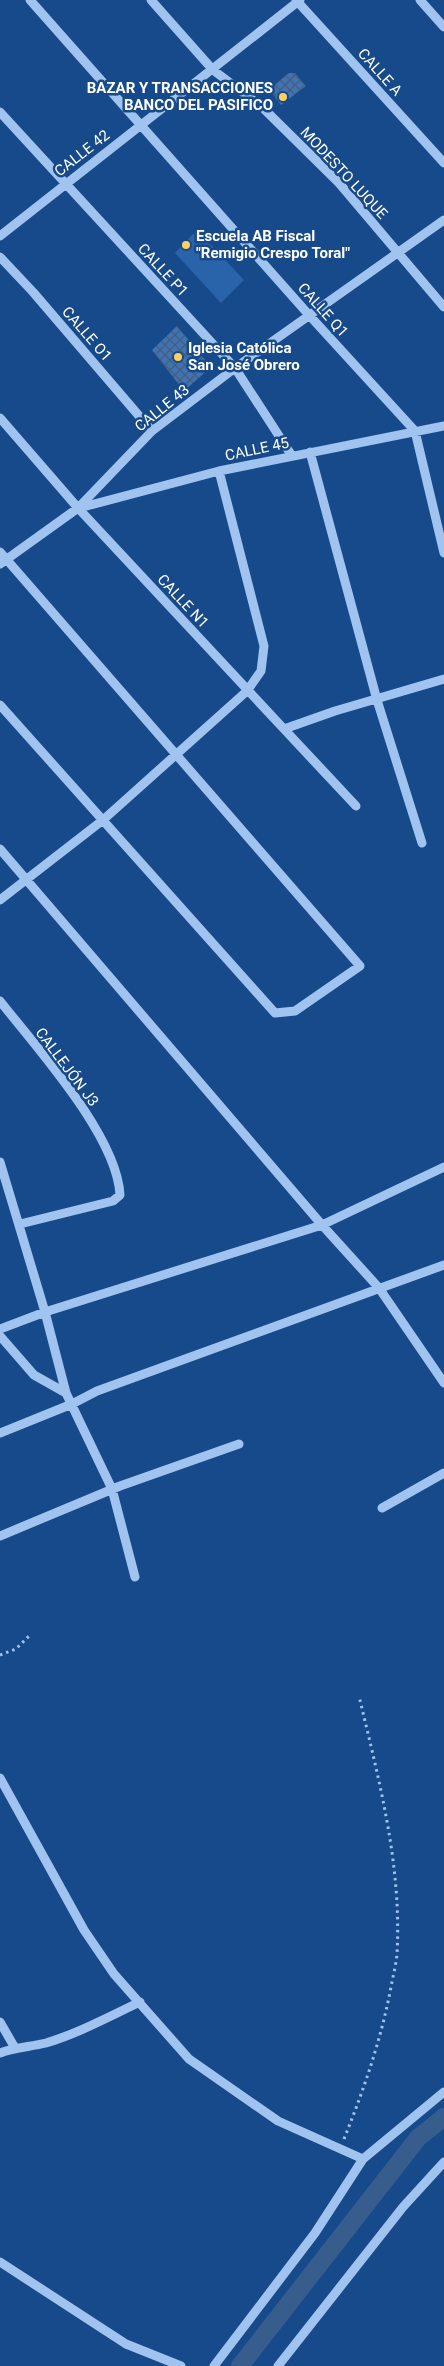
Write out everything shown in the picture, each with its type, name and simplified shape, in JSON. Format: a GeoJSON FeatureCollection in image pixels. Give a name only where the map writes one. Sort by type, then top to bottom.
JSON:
{"type":"FeatureCollection","features":[{"type":"Feature","properties":{"kind":"street","name":"CALLE Q1"},"geometry":{"type":"LineString","coordinates":[[30,0],[309,316],[415,431],[444,554]]}},
{"type":"Feature","properties":{"kind":"street","name":"MODESTO LUQUE"},"geometry":{"type":"LineString","coordinates":[[151,0],[213,70],[262,107],[338,183],[444,307]]}},
{"type":"Feature","properties":{"kind":"street"},"geometry":{"type":"LineString","coordinates":[[420,0],[444,27]]}},
{"type":"Feature","properties":{"kind":"street","name":"CALLE 42"},"geometry":{"type":"LineString","coordinates":[[0,236],[213,70],[298,1]]}},
{"type":"Feature","properties":{"kind":"street","name":"CALLE A"},"geometry":{"type":"LineString","coordinates":[[298,1],[444,163]]}},
{"type":"Feature","properties":{"kind":"street","name":"CALLE P1"},"geometry":{"type":"LineString","coordinates":[[0,112],[235,368],[292,456]]}},
{"type":"Feature","properties":{"kind":"street","name":"CALLE 43"},"geometry":{"type":"LineString","coordinates":[[78,508],[152,430],[235,368],[444,220]]}},
{"type":"Feature","properties":{"kind":"street","name":"CALLE O1"},"geometry":{"type":"LineString","coordinates":[[0,257],[34,292],[152,430]]}},
{"type":"Feature","properties":{"kind":"street","name":"CALLE N1"},"geometry":{"type":"LineString","coordinates":[[0,418],[78,508],[356,806]]}},
{"type":"Feature","properties":{"kind":"street","name":"CALLE 45"},"geometry":{"type":"LineString","coordinates":[[78,508],[219,471],[444,426]]}},
{"type":"Feature","properties":{"kind":"street"},"geometry":{"type":"LineString","coordinates":[[310,452],[376,700],[422,843]]}},
{"type":"Feature","properties":{"kind":"street"},"geometry":{"type":"LineString","coordinates":[[0,900],[103,820],[247,691],[261,671],[264,646],[219,471]]}},
{"type":"Feature","properties":{"kind":"street"},"geometry":{"type":"LineString","coordinates":[[0,705],[275,1013],[295,1011],[360,966],[177,754],[2,558],[78,508]]}},
{"type":"Feature","properties":{"kind":"street"},"geometry":{"type":"LineString","coordinates":[[284,729],[335,711],[444,680]]}},
{"type":"Feature","properties":{"kind":"street"},"geometry":{"type":"LineString","coordinates":[[0,849],[322,1225],[379,1288],[444,1383]]}},
{"type":"Feature","properties":{"kind":"street","name":"CALLEJÓN J3"},"geometry":{"type":"LineString","coordinates":[[0,1001],[81,1105],[107,1151],[119,1184],[120,1195],[113,1201],[20,1224]]}},
{"type":"Feature","properties":{"kind":"street"},"geometry":{"type":"LineString","coordinates":[[0,1162],[20,1224],[66,1393],[112,1489],[135,1576]]}},
{"type":"Feature","properties":{"kind":"street"},"geometry":{"type":"LineString","coordinates":[[0,1329],[45,1312],[322,1225],[444,1167]]}},
{"type":"Feature","properties":{"kind":"street"},"geometry":{"type":"LineString","coordinates":[[0,1433],[72,1404],[98,1391],[444,1265]]}},
{"type":"Feature","properties":{"kind":"street"},"geometry":{"type":"LineString","coordinates":[[0,1336],[34,1375],[66,1393]]}},
{"type":"Feature","properties":{"kind":"street"},"geometry":{"type":"LineString","coordinates":[[0,1536],[112,1489],[239,1444]]}},
{"type":"Feature","properties":{"kind":"street"},"geometry":{"type":"LineString","coordinates":[[382,1508],[444,1474]]}},
{"type":"Feature","properties":{"kind":"street"},"geometry":{"type":"LineString","coordinates":[[0,1778],[84,1930],[114,1974],[189,2059],[278,2121],[363,2159]]}},
{"type":"Feature","properties":{"kind":"street"},"geometry":{"type":"LineString","coordinates":[[0,2053],[15,2048],[44,2043],[89,2028],[140,2002]]}},
{"type":"Feature","properties":{"kind":"street"},"geometry":{"type":"LineString","coordinates":[[0,2022],[15,2048]]}},
{"type":"Feature","properties":{"kind":"street"},"geometry":{"type":"LineString","coordinates":[[214,2366],[315,2233],[363,2159],[444,2092]]}},
{"type":"Feature","properties":{"kind":"street"},"geometry":{"type":"LineString","coordinates":[[278,2366],[402,2207],[444,2162]]}},
{"type":"Feature","properties":{"kind":"street"},"geometry":{"type":"LineString","coordinates":[[0,2262],[126,2344],[181,2366]]}},
{"type":"Feature","properties":{"kind":"path"},"geometry":{"type":"LineString","coordinates":[[0,1655],[16,1649],[30,1635]]}},
{"type":"Feature","properties":{"kind":"path"},"geometry":{"type":"LineString","coordinates":[[340,2149],[384,2026],[397,1954],[394,1872],[382,1795],[359,1696]]}},
{"type":"Feature","properties":{"kind":"shaded area"},"geometry":{"type":"Polygon","coordinates":[[[197,230],[244,280],[221,303],[175,253],[197,230]]]}},
{"type":"Feature","properties":{"kind":"building","name":"BAZAR Y TRANSACCIONES BANCO DEL PASIFICO"},"geometry":{"type":"Polygon","coordinates":[[[289,73],[295,73],[306,86],[281,105],[269,89],[289,73]]]}},
{"type":"Feature","properties":{"kind":"building","name":"Iglesia Católica San José Obrero"},"geometry":{"type":"Polygon","coordinates":[[[177,326],[211,367],[184,391],[152,350],[177,326]]]}},
{"type":"Feature","properties":{"kind":"waterway"},"geometry":{"type":"LineString","coordinates":[[240,2366],[418,2138],[444,2117]]}},
{"type":"Feature","properties":{"kind":"place","name":"BAZAR Y TRANSACCIONES BANCO DEL PASIFICO"},"geometry":{"type":"Point","coordinates":[283,97]}},
{"type":"Feature","properties":{"kind":"place","name":"Escuela AB Fiscal \"Remigio Crespo Toral\""},"geometry":{"type":"Point","coordinates":[186,245]}},
{"type":"Feature","properties":{"kind":"place","name":"Iglesia Católica San José Obrero"},"geometry":{"type":"Point","coordinates":[178,357]}}]}
